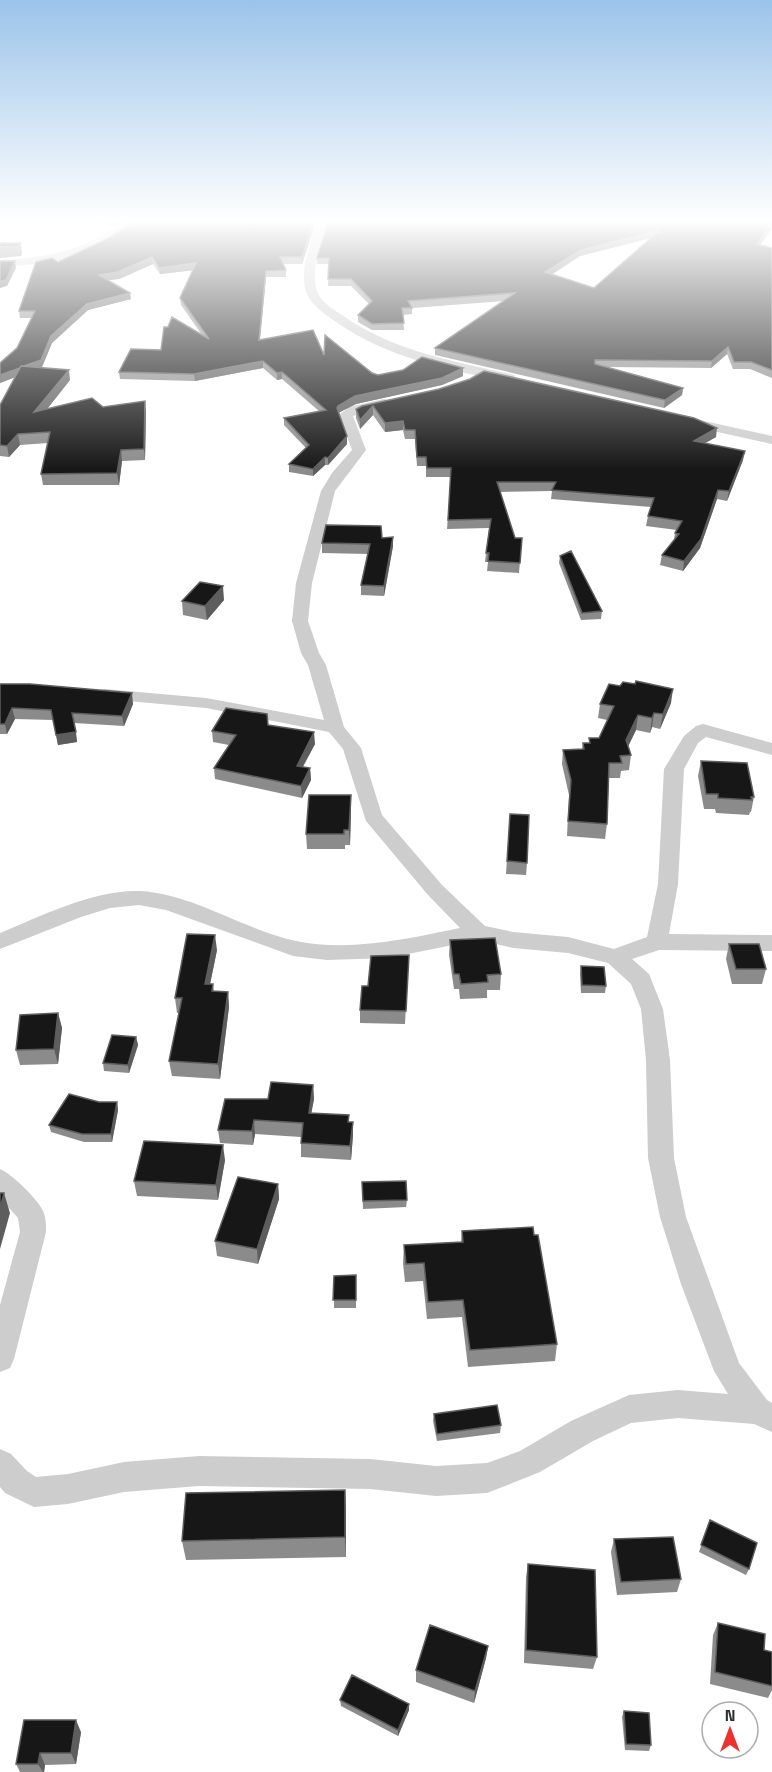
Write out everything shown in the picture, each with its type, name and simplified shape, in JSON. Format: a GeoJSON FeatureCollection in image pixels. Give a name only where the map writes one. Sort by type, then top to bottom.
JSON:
{"type":"FeatureCollection","features":[{"type":"Feature","properties":{"kind":"street"},"geometry":{"type":"LineString","coordinates":[[322,305],[353,330],[384,345],[481,373],[520,380]]}},
{"type":"Feature","properties":{"kind":"street"},"geometry":{"type":"LineString","coordinates":[[459,386],[481,373]]}},
{"type":"Feature","properties":{"kind":"street"},"geometry":{"type":"LineString","coordinates":[[401,400],[359,408],[346,415],[348,426],[359,450],[331,483],[324,495],[324,508],[304,583],[300,621],[310,653],[317,665],[335,728],[352,748],[373,817],[435,890],[459,916],[478,932]]}},
{"type":"Feature","properties":{"kind":"street"},"geometry":{"type":"LineString","coordinates":[[682,420],[772,440]]}},
{"type":"Feature","properties":{"kind":"street"},"geometry":{"type":"LineString","coordinates":[[88,692],[206,703],[335,728]]}},
{"type":"Feature","properties":{"kind":"street"},"geometry":{"type":"LineString","coordinates":[[657,942],[668,884],[674,769],[691,740],[704,730],[772,749]]}},
{"type":"Feature","properties":{"kind":"street"},"geometry":{"type":"LineString","coordinates":[[0,941],[73,912],[109,901],[139,898],[169,903],[293,948],[327,952],[388,950],[478,932],[513,940],[568,945],[615,957],[641,980],[652,1009],[658,1060],[661,1158],[673,1217],[694,1284],[728,1371],[765,1414]]}},
{"type":"Feature","properties":{"kind":"street"},"geometry":{"type":"LineString","coordinates":[[615,957],[657,942],[772,943]]}},
{"type":"Feature","properties":{"kind":"street"},"geometry":{"type":"LineString","coordinates":[[0,1180],[31,1214],[33,1232],[0,1359]]}},
{"type":"Feature","properties":{"kind":"street"},"geometry":{"type":"LineString","coordinates":[[0,1464],[16,1482],[34,1492],[68,1490],[124,1477],[199,1472],[370,1474],[436,1481],[487,1478],[529,1462],[582,1431],[629,1409],[678,1404],[765,1414]]}},
{"type":"Feature","properties":{"kind":"building"},"geometry":{"type":"Polygon","coordinates":[[[21,305],[86,305],[51,336],[41,360],[0,375],[0,363],[17,348],[35,311],[19,311],[21,305]]]}},
{"type":"Feature","properties":{"kind":"building"},"geometry":{"type":"Polygon","coordinates":[[[185,305],[263,305],[259,340],[313,330],[324,355],[325,335],[372,373],[378,375],[403,370],[422,357],[463,368],[442,378],[355,396],[338,406],[347,436],[328,458],[325,457],[313,469],[289,464],[309,445],[284,418],[326,410],[282,372],[277,373],[263,361],[194,374],[119,372],[131,349],[161,350],[164,327],[168,327],[172,317],[209,339],[185,305]]]}},
{"type":"Feature","properties":{"kind":"building"},"geometry":{"type":"Polygon","coordinates":[[[368,305],[410,305],[412,308],[402,308],[404,323],[372,324],[358,315],[368,305]]]}},
{"type":"Feature","properties":{"kind":"building"},"geometry":{"type":"Polygon","coordinates":[[[498,305],[772,305],[772,370],[751,362],[734,362],[728,347],[712,361],[595,360],[595,364],[683,388],[665,400],[435,348],[498,305]]]}},
{"type":"Feature","properties":{"kind":"building"},"geometry":{"type":"Polygon","coordinates":[[[21,366],[69,370],[34,412],[92,398],[103,407],[145,401],[144,449],[121,450],[117,473],[41,474],[50,432],[18,434],[7,446],[0,445],[0,405],[21,366]]]}},
{"type":"Feature","properties":{"kind":"building"},"geometry":{"type":"Polygon","coordinates":[[[484,371],[694,418],[717,428],[694,441],[745,451],[729,491],[718,490],[701,539],[684,561],[662,555],[679,534],[675,533],[682,521],[648,516],[654,498],[552,490],[556,482],[497,482],[515,538],[522,538],[520,563],[488,561],[489,553],[486,553],[491,519],[448,520],[451,468],[427,468],[426,457],[417,457],[415,430],[405,430],[403,421],[385,423],[373,406],[360,420],[356,409],[439,389],[470,379],[484,371]]]}},
{"type":"Feature","properties":{"kind":"building"},"geometry":{"type":"Polygon","coordinates":[[[326,525],[381,526],[382,538],[393,537],[384,586],[361,585],[370,544],[322,543],[326,525]]]}},
{"type":"Feature","properties":{"kind":"building"},"geometry":{"type":"Polygon","coordinates":[[[571,551],[602,611],[582,613],[560,556],[571,551]]]}},
{"type":"Feature","properties":{"kind":"building"},"geometry":{"type":"Polygon","coordinates":[[[200,582],[223,586],[205,606],[182,601],[200,582]]]}},
{"type":"Feature","properties":{"kind":"building"},"geometry":{"type":"Polygon","coordinates":[[[636,681],[673,689],[663,714],[654,713],[652,718],[638,715],[626,740],[631,755],[620,756],[622,763],[609,763],[607,824],[568,821],[571,780],[563,750],[584,749],[583,743],[590,743],[589,738],[599,738],[614,706],[600,704],[609,684],[620,686],[623,682],[635,684],[636,681]]]}},
{"type":"Feature","properties":{"kind":"building"},"geometry":{"type":"Polygon","coordinates":[[[0,684],[30,684],[132,693],[122,716],[72,713],[76,732],[56,735],[51,710],[12,708],[5,724],[0,724],[0,684]]]}},
{"type":"Feature","properties":{"kind":"building"},"geometry":{"type":"Polygon","coordinates":[[[226,708],[267,714],[268,725],[314,732],[297,766],[310,768],[301,786],[214,768],[236,735],[212,731],[226,708]]]}},
{"type":"Feature","properties":{"kind":"building"},"geometry":{"type":"Polygon","coordinates":[[[701,761],[747,763],[754,797],[751,797],[752,800],[718,798],[718,794],[706,794],[701,761]]]}},
{"type":"Feature","properties":{"kind":"building"},"geometry":{"type":"Polygon","coordinates":[[[309,795],[351,795],[349,830],[344,830],[344,834],[306,834],[309,795]]]}},
{"type":"Feature","properties":{"kind":"building"},"geometry":{"type":"Polygon","coordinates":[[[510,814],[529,815],[527,863],[507,861],[510,814]]]}},
{"type":"Feature","properties":{"kind":"building"},"geometry":{"type":"Polygon","coordinates":[[[187,934],[215,935],[205,984],[213,984],[212,991],[228,992],[218,1064],[169,1061],[182,998],[175,998],[187,934]]]}},
{"type":"Feature","properties":{"kind":"building"},"geometry":{"type":"Polygon","coordinates":[[[495,938],[501,974],[487,975],[488,982],[461,984],[459,974],[454,974],[450,940],[495,938]]]}},
{"type":"Feature","properties":{"kind":"building"},"geometry":{"type":"Polygon","coordinates":[[[729,944],[759,944],[766,969],[736,969],[729,944]]]}},
{"type":"Feature","properties":{"kind":"building"},"geometry":{"type":"Polygon","coordinates":[[[409,955],[406,1011],[360,1010],[362,986],[368,986],[371,956],[409,955]]]}},
{"type":"Feature","properties":{"kind":"building"},"geometry":{"type":"Polygon","coordinates":[[[581,966],[604,967],[606,986],[582,985],[581,966]]]}},
{"type":"Feature","properties":{"kind":"building"},"geometry":{"type":"Polygon","coordinates":[[[58,1013],[54,1049],[16,1050],[20,1015],[58,1013]]]}},
{"type":"Feature","properties":{"kind":"building"},"geometry":{"type":"Polygon","coordinates":[[[112,1035],[136,1037],[128,1065],[103,1063],[112,1035]]]}},
{"type":"Feature","properties":{"kind":"building"},"geometry":{"type":"Polygon","coordinates":[[[271,1082],[313,1085],[309,1113],[349,1115],[348,1122],[353,1122],[350,1146],[301,1143],[303,1123],[254,1120],[252,1131],[218,1130],[225,1099],[268,1099],[271,1082]]]}},
{"type":"Feature","properties":{"kind":"building"},"geometry":{"type":"Polygon","coordinates":[[[69,1094],[99,1102],[117,1102],[111,1134],[82,1134],[49,1125],[69,1094]]]}},
{"type":"Feature","properties":{"kind":"building"},"geometry":{"type":"Polygon","coordinates":[[[144,1141],[223,1145],[216,1185],[134,1181],[144,1141]]]}},
{"type":"Feature","properties":{"kind":"building"},"geometry":{"type":"Polygon","coordinates":[[[238,1177],[278,1184],[257,1249],[215,1241],[238,1177]]]}},
{"type":"Feature","properties":{"kind":"building"},"geometry":{"type":"Polygon","coordinates":[[[406,1181],[407,1200],[363,1201],[362,1182],[406,1181]]]}},
{"type":"Feature","properties":{"kind":"building"},"geometry":{"type":"Polygon","coordinates":[[[0,1193],[4,1193],[0,1209],[0,1193]]]}},
{"type":"Feature","properties":{"kind":"building"},"geometry":{"type":"Polygon","coordinates":[[[533,1227],[534,1235],[538,1235],[557,1344],[470,1350],[463,1300],[428,1302],[424,1263],[406,1264],[404,1245],[463,1242],[462,1231],[533,1227]]]}},
{"type":"Feature","properties":{"kind":"building"},"geometry":{"type":"Polygon","coordinates":[[[356,1275],[356,1300],[333,1300],[334,1276],[356,1275]]]}},
{"type":"Feature","properties":{"kind":"building"},"geometry":{"type":"Polygon","coordinates":[[[497,1405],[501,1425],[437,1434],[434,1414],[497,1405]]]}},
{"type":"Feature","properties":{"kind":"building"},"geometry":{"type":"Polygon","coordinates":[[[345,1490],[345,1537],[182,1541],[186,1493],[345,1490]]]}},
{"type":"Feature","properties":{"kind":"building"},"geometry":{"type":"Polygon","coordinates":[[[710,1520],[757,1543],[749,1569],[701,1545],[710,1520]]]}},
{"type":"Feature","properties":{"kind":"building"},"geometry":{"type":"Polygon","coordinates":[[[673,1537],[681,1579],[621,1582],[614,1539],[673,1537]]]}},
{"type":"Feature","properties":{"kind":"building"},"geometry":{"type":"Polygon","coordinates":[[[528,1564],[595,1570],[597,1657],[526,1650],[528,1564]]]}},
{"type":"Feature","properties":{"kind":"building"},"geometry":{"type":"Polygon","coordinates":[[[718,1623],[765,1634],[764,1650],[772,1652],[772,1686],[715,1672],[718,1623]]]}},
{"type":"Feature","properties":{"kind":"building"},"geometry":{"type":"Polygon","coordinates":[[[430,1625],[488,1646],[475,1691],[416,1670],[430,1625]]]}},
{"type":"Feature","properties":{"kind":"building"},"geometry":{"type":"Polygon","coordinates":[[[352,1675],[409,1704],[398,1730],[340,1700],[352,1675]]]}},
{"type":"Feature","properties":{"kind":"building"},"geometry":{"type":"Polygon","coordinates":[[[624,1711],[649,1713],[651,1745],[626,1744],[624,1711]]]}},
{"type":"Feature","properties":{"kind":"building"},"geometry":{"type":"Polygon","coordinates":[[[24,1720],[76,1720],[71,1753],[40,1753],[38,1764],[16,1764],[24,1720]]]}}]}
